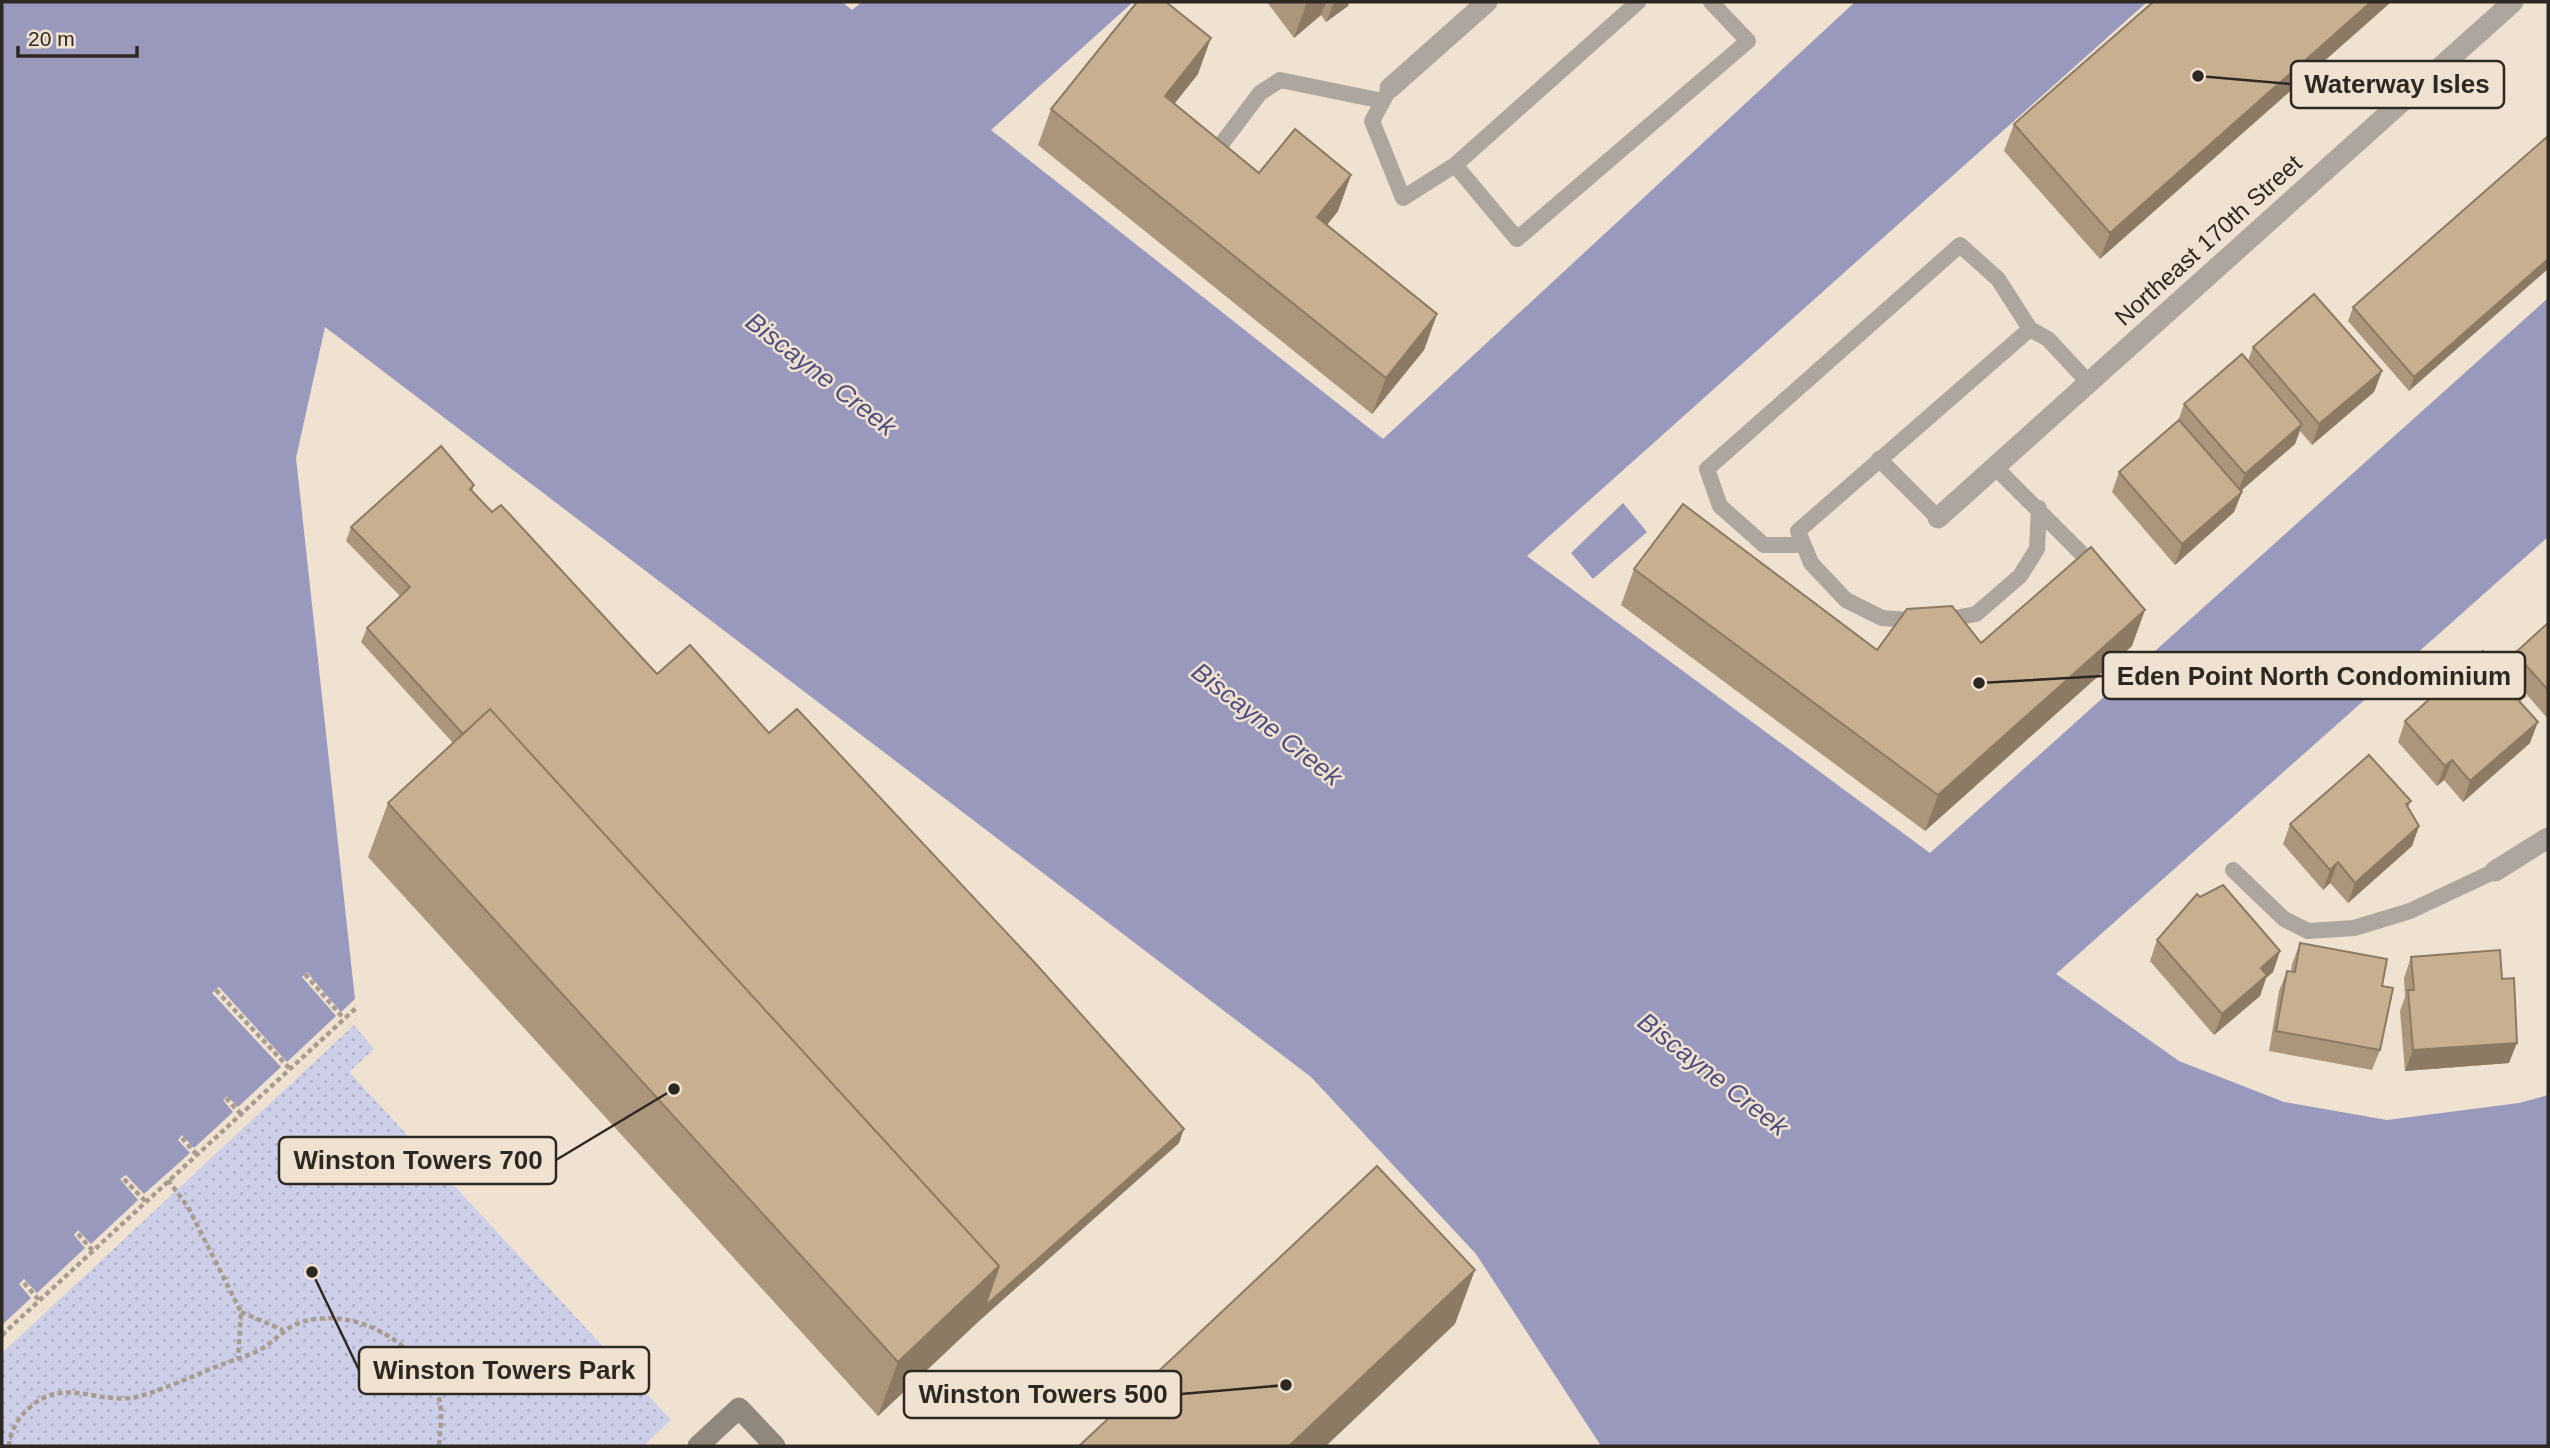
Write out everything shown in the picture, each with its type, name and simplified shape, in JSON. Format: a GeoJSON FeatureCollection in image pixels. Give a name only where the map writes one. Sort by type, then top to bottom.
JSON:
{"type":"FeatureCollection","features":[{"type":"Feature","properties":{"kind":"street"},"geometry":{"type":"LineString","coordinates":[[1387,94],[1487,2]]}},
{"type":"Feature","properties":{"kind":"street","name":"Northeast 170th Street"},"geometry":{"type":"LineString","coordinates":[[1938,518],[2503,5]]}},
{"type":"Feature","properties":{"kind":"street"},"geometry":{"type":"LineString","coordinates":[[2495,871],[2548,838]]}},
{"type":"Feature","properties":{"kind":"street"},"geometry":{"type":"LineString","coordinates":[[698,1446],[739,1408],[775,1446]]}},
{"type":"Feature","properties":{"kind":"lane"},"geometry":{"type":"LineString","coordinates":[[1223,142],[1260,93],[1280,80],[1387,94],[1372,121],[1403,198],[1455,165],[1638,2]]}},
{"type":"Feature","properties":{"kind":"lane"},"geometry":{"type":"LineString","coordinates":[[1455,165],[1517,239],[1748,41],[1711,2]]}},
{"type":"Feature","properties":{"kind":"lane"},"geometry":{"type":"LineString","coordinates":[[1803,545],[1764,545],[1720,506],[1707,469],[1960,245],[1998,279],[2030,329],[2049,339],[2089,383]]}},
{"type":"Feature","properties":{"kind":"lane"},"geometry":{"type":"LineString","coordinates":[[2030,329],[1798,531],[1811,563],[1846,600],[1882,618],[1934,622],[1976,614],[2020,576],[2037,549],[2039,508]]}},
{"type":"Feature","properties":{"kind":"lane"},"geometry":{"type":"LineString","coordinates":[[1878,459],[1938,518]]}},
{"type":"Feature","properties":{"kind":"lane"},"geometry":{"type":"LineString","coordinates":[[1995,467],[2039,508],[2105,578]]}},
{"type":"Feature","properties":{"kind":"lane"},"geometry":{"type":"LineString","coordinates":[[2233,870],[2284,919],[2308,931],[2354,928],[2410,911],[2495,871]]}},
{"type":"Feature","properties":{"kind":"path"},"geometry":{"type":"LineString","coordinates":[[305,974],[344,1019]]}},
{"type":"Feature","properties":{"kind":"path"},"geometry":{"type":"LineString","coordinates":[[216,990],[290,1069]]}},
{"type":"Feature","properties":{"kind":"path"},"geometry":{"type":"LineString","coordinates":[[2,1335],[356,1008]]}},
{"type":"Feature","properties":{"kind":"path"},"geometry":{"type":"LineString","coordinates":[[226,1098],[241,1114]]}},
{"type":"Feature","properties":{"kind":"path"},"geometry":{"type":"LineString","coordinates":[[182,1138],[197,1155]]}},
{"type":"Feature","properties":{"kind":"path"},"geometry":{"type":"LineString","coordinates":[[124,1179],[146,1202]]}},
{"type":"Feature","properties":{"kind":"path"},"geometry":{"type":"LineString","coordinates":[[169,1180],[188,1207],[241,1312],[239,1358]]}},
{"type":"Feature","properties":{"kind":"path"},"geometry":{"type":"LineString","coordinates":[[78,1234],[93,1251]]}},
{"type":"Feature","properties":{"kind":"path"},"geometry":{"type":"LineString","coordinates":[[24,1283],[39,1300]]}},
{"type":"Feature","properties":{"kind":"path"},"geometry":{"type":"LineString","coordinates":[[241,1312],[283,1330]]}},
{"type":"Feature","properties":{"kind":"path"},"geometry":{"type":"LineString","coordinates":[[9,1446],[12,1430],[21,1416],[52,1392],[67,1391],[115,1401],[141,1396],[263,1348],[283,1330],[304,1321],[327,1319],[372,1328],[392,1338],[409,1352],[433,1384],[440,1401],[439,1446]]}},
{"type":"Feature","properties":{"kind":"shaded area"},"geometry":{"type":"Polygon","coordinates":[[[354,1025],[374,1049],[349,1072],[671,1420],[643,1446],[2,1446],[2,1353],[354,1025]]]}},
{"type":"Feature","properties":{"kind":"water","name":"Biscayne Creek"},"geometry":{"type":"Polygon","coordinates":[[[2,2],[842,2],[852,10],[862,2],[1133,2],[991,130],[1383,439],[1855,2],[2147,2],[1527,556],[1930,853],[2548,298],[2548,537],[2056,974],[2179,1061],[2284,1102],[2387,1120],[2519,1103],[2548,1095],[2548,1446],[1601,1446],[1476,1254],[1311,1077],[325,327],[296,458],[357,1018],[2,1344],[2,2]]]}},
{"type":"Feature","properties":{"kind":"water"},"geometry":{"type":"Polygon","coordinates":[[[1623,503],[1647,532],[1593,579],[1571,553],[1623,503]]]}},
{"type":"Feature","properties":{"kind":"pier"},"geometry":{"type":"Polygon","coordinates":[[[307,972],[341,1012],[355,999],[357,1018],[2,1345],[2,1325],[31,1298],[19,1284],[24,1279],[37,1293],[85,1248],[74,1235],[78,1230],[91,1244],[138,1200],[120,1179],[126,1175],[144,1194],[190,1153],[178,1140],[182,1135],[194,1148],[233,1112],[223,1100],[227,1096],[238,1107],[281,1067],[212,993],[219,987],[287,1062],[336,1016],[302,977],[307,972]]]}},
{"type":"Feature","properties":{"kind":"building"},"geometry":{"type":"Polygon","coordinates":[[[1137,2],[1166,2],[1211,38],[1165,96],[1259,173],[1295,129],[1351,175],[1317,217],[1437,314],[1386,378],[1051,109],[1137,2]]]}},
{"type":"Feature","properties":{"kind":"building"},"geometry":{"type":"Polygon","coordinates":[[[2153,2],[2371,2],[2110,233],[2014,124],[2153,2]]]}},
{"type":"Feature","properties":{"kind":"building"},"geometry":{"type":"Polygon","coordinates":[[[2548,136],[2548,259],[2414,377],[2353,307],[2548,136]]]}},
{"type":"Feature","properties":{"kind":"building"},"geometry":{"type":"Polygon","coordinates":[[[2314,294],[2382,371],[2319,424],[2253,347],[2314,294]]]}},
{"type":"Feature","properties":{"kind":"building"},"geometry":{"type":"Polygon","coordinates":[[[2242,354],[2302,424],[2245,474],[2184,404],[2242,354]]]}},
{"type":"Feature","properties":{"kind":"building"},"geometry":{"type":"Polygon","coordinates":[[[2179,420],[2242,492],[2182,544],[2119,472],[2179,420]]]}},
{"type":"Feature","properties":{"kind":"building"},"geometry":{"type":"Polygon","coordinates":[[[441,446],[474,485],[470,489],[492,512],[501,505],[657,674],[690,645],[769,733],[797,709],[1035,963],[1184,1129],[985,1306],[999,1266],[490,709],[463,734],[367,628],[410,587],[351,527],[441,446]]]}},
{"type":"Feature","properties":{"kind":"building"},"geometry":{"type":"Polygon","coordinates":[[[1683,504],[1877,650],[1907,609],[1952,606],[1981,643],[2091,547],[2145,610],[1938,795],[1634,569],[1683,504]]]}},
{"type":"Feature","properties":{"kind":"building"},"geometry":{"type":"Polygon","coordinates":[[[2548,623],[2548,690],[2515,653],[2548,623]]]}},
{"type":"Feature","properties":{"kind":"building"},"geometry":{"type":"Polygon","coordinates":[[[2483,651],[2525,696],[2519,701],[2538,722],[2470,781],[2452,760],[2445,766],[2405,721],[2483,651]]]}},
{"type":"Feature","properties":{"kind":"building"},"geometry":{"type":"Polygon","coordinates":[[[490,709],[999,1266],[898,1362],[388,803],[490,709]]]}},
{"type":"Feature","properties":{"kind":"building"},"geometry":{"type":"Polygon","coordinates":[[[2369,755],[2411,801],[2406,804],[2419,826],[2355,883],[2338,862],[2330,870],[2290,824],[2369,755]]]}},
{"type":"Feature","properties":{"kind":"building"},"geometry":{"type":"Polygon","coordinates":[[[2223,885],[2280,951],[2261,968],[2267,975],[2222,1014],[2157,940],[2197,894],[2200,897],[2223,885]]]}},
{"type":"Feature","properties":{"kind":"building"},"geometry":{"type":"Polygon","coordinates":[[[2300,943],[2387,959],[2382,986],[2393,988],[2380,1050],[2276,1031],[2287,971],[2295,972],[2300,943]]]}},
{"type":"Feature","properties":{"kind":"building"},"geometry":{"type":"Polygon","coordinates":[[[2500,950],[2502,979],[2514,978],[2517,1043],[2413,1050],[2408,990],[2414,990],[2411,957],[2500,950]]]}},
{"type":"Feature","properties":{"kind":"building"},"geometry":{"type":"Polygon","coordinates":[[[1377,1166],[1475,1270],[1289,1446],[1079,1446],[1377,1166]]]}},
{"type":"Feature","properties":{"kind":"place","name":"Waterway Isles"},"geometry":{"type":"Point","coordinates":[2198,76]}},
{"type":"Feature","properties":{"kind":"place","name":"Eden Point North Condominium"},"geometry":{"type":"Point","coordinates":[1979,683]}},
{"type":"Feature","properties":{"kind":"place","name":"Winston Towers 700"},"geometry":{"type":"Point","coordinates":[674,1089]}},
{"type":"Feature","properties":{"kind":"place","name":"Winston Towers Park"},"geometry":{"type":"Point","coordinates":[312,1272]}},
{"type":"Feature","properties":{"kind":"place","name":"Winston Towers 500"},"geometry":{"type":"Point","coordinates":[1286,1385]}}]}
